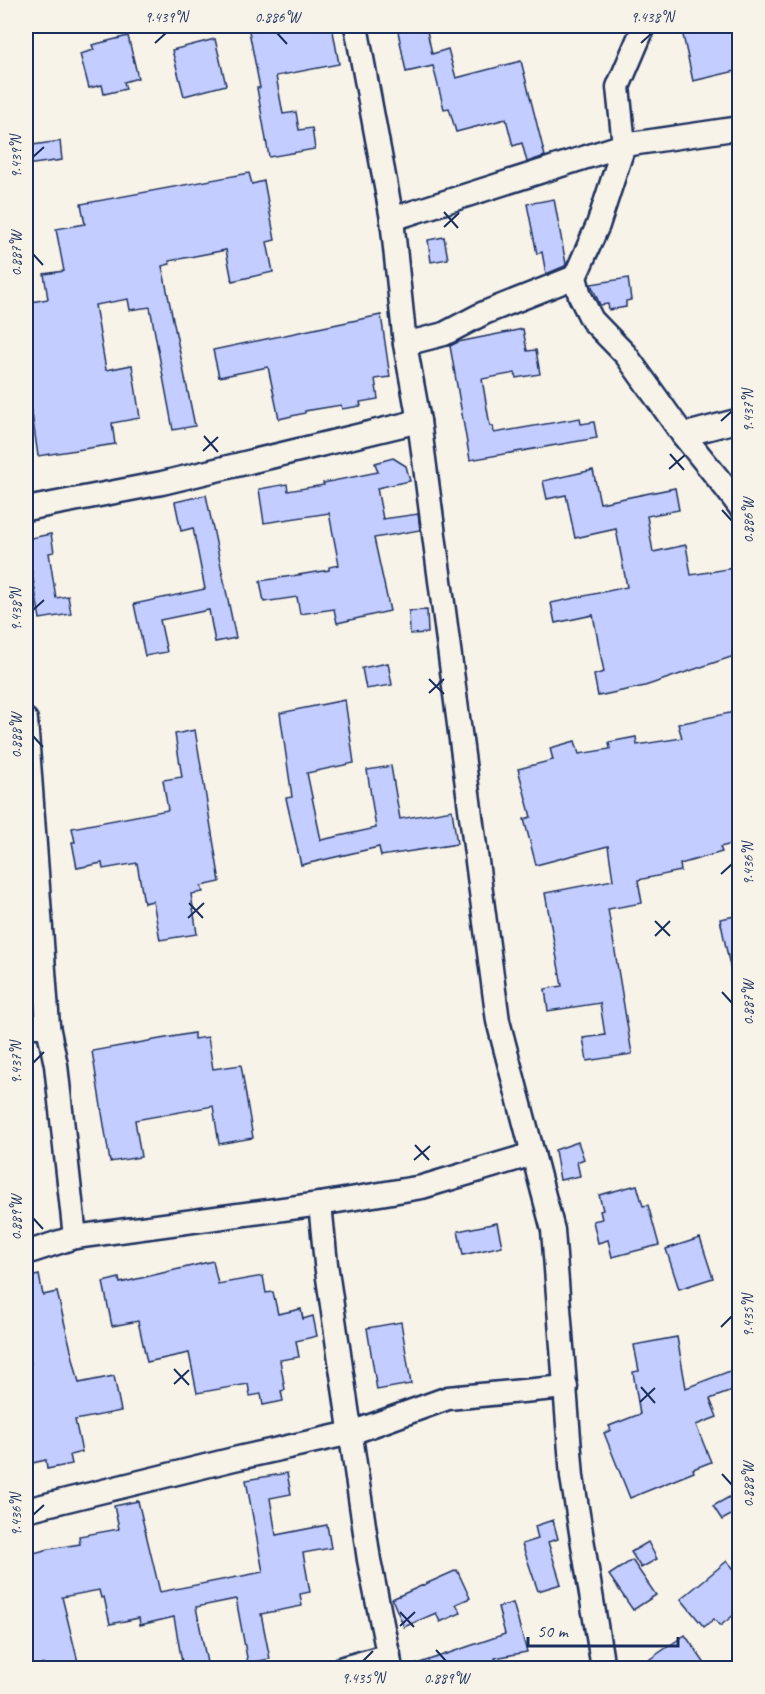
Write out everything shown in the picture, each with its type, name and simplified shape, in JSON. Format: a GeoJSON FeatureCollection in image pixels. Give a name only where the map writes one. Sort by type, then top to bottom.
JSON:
{"type":"FeatureCollection","features":[{"type":"Feature","properties":{"kind":"street"},"geometry":{"type":"LineString","coordinates":[[356,26],[392,219],[405,344],[418,421],[498,1022],[553,1230],[572,1477],[603,1668]]}},
{"type":"Feature","properties":{"kind":"street"},"geometry":{"type":"LineString","coordinates":[[644,26],[618,87],[624,145],[598,225],[575,278],[580,296],[592,320],[626,355],[683,435],[740,507]]}},
{"type":"Feature","properties":{"kind":"street"},"geometry":{"type":"LineString","coordinates":[[392,219],[624,145],[740,128]]}},
{"type":"Feature","properties":{"kind":"street"},"geometry":{"type":"LineString","coordinates":[[405,344],[444,334],[484,313],[575,278]]}},
{"type":"Feature","properties":{"kind":"street"},"geometry":{"type":"LineString","coordinates":[[683,435],[740,420]]}},
{"type":"Feature","properties":{"kind":"street"},"geometry":{"type":"LineString","coordinates":[[26,509],[162,483],[418,421]]}},
{"type":"Feature","properties":{"kind":"street"},"geometry":{"type":"LineString","coordinates":[[26,726],[48,1026],[56,1065],[75,1237]]}},
{"type":"Feature","properties":{"kind":"street"},"geometry":{"type":"LineString","coordinates":[[26,1026],[48,1026]]}},
{"type":"Feature","properties":{"kind":"street"},"geometry":{"type":"LineString","coordinates":[[26,1253],[75,1237],[320,1204],[422,1187],[533,1154]]}},
{"type":"Feature","properties":{"kind":"street"},"geometry":{"type":"LineString","coordinates":[[320,1204],[326,1264],[369,1560],[390,1662],[343,1668]]}},
{"type":"Feature","properties":{"kind":"street"},"geometry":{"type":"LineString","coordinates":[[26,1510],[351,1433],[448,1398],[566,1387]]}},
{"type":"Feature","properties":{"kind":"building"},"geometry":{"type":"Polygon","coordinates":[[[248,26],[332,26],[339,64],[276,76],[283,114],[296,112],[299,130],[312,128],[315,149],[269,157],[257,88],[260,88],[248,26]]]}},
{"type":"Feature","properties":{"kind":"building"},"geometry":{"type":"Polygon","coordinates":[[[397,26],[426,26],[432,54],[448,49],[456,78],[521,61],[545,156],[527,162],[522,143],[513,146],[506,119],[456,132],[449,108],[444,109],[433,66],[406,72],[397,26]]]}},
{"type":"Feature","properties":{"kind":"building"},"geometry":{"type":"Polygon","coordinates":[[[681,26],[740,26],[740,70],[693,81],[681,26]]]}},
{"type":"Feature","properties":{"kind":"building"},"geometry":{"type":"Polygon","coordinates":[[[128,36],[138,78],[124,82],[126,89],[104,94],[102,85],[89,88],[80,54],[94,50],[92,45],[128,36]]]}},
{"type":"Feature","properties":{"kind":"building"},"geometry":{"type":"Polygon","coordinates":[[[215,39],[226,85],[184,96],[172,50],[215,39]]]}},
{"type":"Feature","properties":{"kind":"building"},"geometry":{"type":"Polygon","coordinates":[[[60,141],[62,160],[26,165],[26,146],[60,141]]]}},
{"type":"Feature","properties":{"kind":"building"},"geometry":{"type":"Polygon","coordinates":[[[249,173],[252,184],[264,181],[275,240],[267,242],[273,272],[232,281],[226,250],[169,261],[170,264],[162,266],[195,426],[173,430],[150,307],[130,310],[128,299],[95,305],[106,370],[132,365],[140,418],[112,423],[115,444],[38,456],[26,371],[26,303],[48,299],[44,274],[64,271],[56,229],[85,224],[81,204],[249,173]]]}},
{"type":"Feature","properties":{"kind":"building"},"geometry":{"type":"Polygon","coordinates":[[[554,199],[566,264],[546,274],[542,252],[537,254],[527,204],[554,199]]]}},
{"type":"Feature","properties":{"kind":"building"},"geometry":{"type":"Polygon","coordinates":[[[444,237],[448,259],[431,262],[428,240],[444,237]]]}},
{"type":"Feature","properties":{"kind":"building"},"geometry":{"type":"Polygon","coordinates":[[[628,278],[631,300],[626,301],[626,307],[609,310],[608,304],[600,305],[591,284],[628,278]]]}},
{"type":"Feature","properties":{"kind":"building"},"geometry":{"type":"Polygon","coordinates":[[[381,315],[390,377],[375,379],[378,399],[360,402],[361,406],[342,409],[341,405],[305,411],[305,413],[279,419],[268,367],[219,377],[213,350],[381,315]]]}},
{"type":"Feature","properties":{"kind":"building"},"geometry":{"type":"Polygon","coordinates":[[[523,329],[527,351],[536,350],[540,374],[516,378],[515,373],[482,379],[490,426],[493,426],[494,433],[580,418],[581,424],[594,422],[597,438],[470,460],[450,346],[458,342],[523,329]]]}},
{"type":"Feature","properties":{"kind":"building"},"geometry":{"type":"Polygon","coordinates":[[[393,458],[406,466],[410,481],[377,488],[383,519],[418,514],[420,530],[374,538],[390,611],[337,623],[334,609],[300,614],[297,597],[264,602],[260,581],[329,570],[329,567],[339,565],[329,513],[264,523],[259,489],[287,484],[288,491],[324,485],[323,483],[378,472],[375,463],[393,458]]]}},
{"type":"Feature","properties":{"kind":"building"},"geometry":{"type":"Polygon","coordinates":[[[593,470],[600,503],[675,488],[679,510],[647,516],[653,552],[686,545],[691,575],[740,567],[740,654],[645,686],[598,696],[594,675],[604,672],[593,615],[555,623],[551,603],[627,587],[616,529],[575,538],[566,495],[547,499],[543,481],[593,470]]]}},
{"type":"Feature","properties":{"kind":"building"},"geometry":{"type":"Polygon","coordinates":[[[206,495],[236,638],[215,642],[209,610],[160,620],[167,652],[145,656],[134,604],[205,589],[193,528],[181,531],[175,502],[206,495]]]}},
{"type":"Feature","properties":{"kind":"building"},"geometry":{"type":"Polygon","coordinates":[[[51,534],[54,552],[49,553],[56,598],[68,596],[71,614],[40,619],[26,539],[51,534]]]}},
{"type":"Feature","properties":{"kind":"building"},"geometry":{"type":"Polygon","coordinates":[[[427,610],[428,633],[410,634],[409,611],[427,610]]]}},
{"type":"Feature","properties":{"kind":"building"},"geometry":{"type":"Polygon","coordinates":[[[388,663],[392,685],[366,689],[362,668],[388,663]]]}},
{"type":"Feature","properties":{"kind":"building"},"geometry":{"type":"Polygon","coordinates":[[[345,700],[354,763],[307,773],[321,840],[376,828],[367,770],[391,766],[400,819],[452,810],[457,844],[381,856],[379,847],[301,865],[286,798],[292,797],[280,713],[345,700]]]}},
{"type":"Feature","properties":{"kind":"building"},"geometry":{"type":"Polygon","coordinates":[[[734,712],[740,727],[740,842],[720,847],[722,852],[680,864],[681,871],[638,880],[642,903],[608,909],[632,1054],[587,1061],[583,1038],[605,1035],[600,1003],[548,1011],[545,989],[562,986],[545,893],[613,880],[608,846],[536,865],[524,819],[531,817],[518,769],[553,760],[550,748],[575,741],[579,754],[610,749],[609,742],[636,737],[637,745],[682,738],[678,724],[734,712]]]}},
{"type":"Feature","properties":{"kind":"building"},"geometry":{"type":"Polygon","coordinates":[[[195,730],[220,882],[201,886],[203,892],[191,894],[197,934],[160,940],[153,901],[144,903],[137,863],[103,869],[102,863],[77,868],[72,828],[168,810],[163,780],[182,777],[175,734],[195,730]]]}},
{"type":"Feature","properties":{"kind":"building"},"geometry":{"type":"Polygon","coordinates":[[[740,915],[740,975],[732,976],[720,919],[740,915]]]}},
{"type":"Feature","properties":{"kind":"building"},"geometry":{"type":"Polygon","coordinates":[[[194,1033],[194,1039],[208,1037],[213,1069],[241,1065],[253,1138],[219,1144],[213,1106],[135,1120],[141,1157],[110,1162],[92,1051],[194,1033]]]}},
{"type":"Feature","properties":{"kind":"building"},"geometry":{"type":"Polygon","coordinates":[[[578,1142],[584,1159],[577,1162],[580,1176],[560,1180],[555,1150],[578,1142]]]}},
{"type":"Feature","properties":{"kind":"building"},"geometry":{"type":"Polygon","coordinates":[[[637,1185],[643,1206],[648,1205],[659,1245],[612,1257],[608,1240],[598,1243],[593,1221],[602,1219],[600,1211],[603,1210],[599,1195],[637,1185]]]}},
{"type":"Feature","properties":{"kind":"building"},"geometry":{"type":"Polygon","coordinates":[[[497,1223],[502,1246],[463,1255],[458,1231],[497,1223]]]}},
{"type":"Feature","properties":{"kind":"building"},"geometry":{"type":"Polygon","coordinates":[[[700,1238],[713,1278],[679,1289],[666,1249],[700,1238]]]}},
{"type":"Feature","properties":{"kind":"building"},"geometry":{"type":"Polygon","coordinates":[[[213,1261],[218,1284],[263,1276],[266,1293],[273,1292],[278,1314],[301,1309],[303,1319],[313,1316],[317,1336],[296,1341],[299,1357],[280,1360],[285,1390],[281,1391],[283,1401],[263,1405],[261,1394],[250,1396],[248,1384],[197,1393],[189,1353],[147,1362],[138,1321],[112,1326],[103,1282],[119,1278],[120,1283],[213,1261]]]}},
{"type":"Feature","properties":{"kind":"building"},"geometry":{"type":"Polygon","coordinates":[[[39,1275],[43,1295],[57,1292],[79,1383],[114,1376],[121,1411],[75,1420],[82,1452],[70,1455],[72,1464],[47,1469],[46,1460],[28,1464],[26,1454],[26,1365],[31,1364],[26,1341],[26,1278],[39,1275]]]}},
{"type":"Feature","properties":{"kind":"building"},"geometry":{"type":"Polygon","coordinates":[[[401,1322],[411,1384],[377,1390],[367,1328],[401,1322]]]}},
{"type":"Feature","properties":{"kind":"building"},"geometry":{"type":"Polygon","coordinates":[[[677,1337],[686,1388],[740,1367],[740,1388],[710,1399],[717,1417],[696,1425],[711,1462],[693,1469],[694,1472],[630,1498],[604,1433],[611,1430],[609,1426],[640,1414],[633,1372],[639,1371],[634,1345],[677,1337]]]}},
{"type":"Feature","properties":{"kind":"building"},"geometry":{"type":"Polygon","coordinates":[[[287,1473],[291,1494],[270,1498],[276,1535],[327,1525],[331,1548],[303,1553],[310,1592],[300,1594],[302,1606],[261,1614],[270,1659],[248,1663],[236,1599],[196,1607],[208,1668],[183,1668],[174,1617],[140,1625],[139,1618],[110,1624],[104,1597],[101,1598],[99,1590],[62,1597],[79,1666],[44,1668],[43,1664],[28,1668],[26,1658],[26,1555],[80,1544],[79,1536],[119,1529],[114,1506],[138,1501],[160,1592],[263,1572],[246,1480],[287,1473]]]}},
{"type":"Feature","properties":{"kind":"building"},"geometry":{"type":"Polygon","coordinates":[[[740,1491],[740,1510],[722,1520],[713,1506],[740,1491]]]}},
{"type":"Feature","properties":{"kind":"building"},"geometry":{"type":"Polygon","coordinates":[[[553,1520],[558,1539],[548,1542],[561,1584],[538,1591],[522,1544],[538,1539],[535,1526],[553,1520]]]}},
{"type":"Feature","properties":{"kind":"building"},"geometry":{"type":"Polygon","coordinates":[[[648,1542],[657,1559],[641,1568],[631,1552],[648,1542]]]}},
{"type":"Feature","properties":{"kind":"building"},"geometry":{"type":"Polygon","coordinates":[[[632,1560],[656,1595],[633,1610],[609,1575],[632,1560]]]}},
{"type":"Feature","properties":{"kind":"building"},"geometry":{"type":"Polygon","coordinates":[[[727,1561],[740,1576],[740,1610],[720,1626],[714,1619],[704,1627],[681,1599],[727,1561]]]}},
{"type":"Feature","properties":{"kind":"building"},"geometry":{"type":"Polygon","coordinates":[[[457,1570],[470,1598],[456,1604],[461,1613],[440,1622],[436,1613],[404,1627],[392,1599],[457,1570]]]}},
{"type":"Feature","properties":{"kind":"building"},"geometry":{"type":"Polygon","coordinates":[[[513,1603],[527,1652],[495,1658],[497,1664],[485,1668],[412,1668],[411,1666],[505,1634],[498,1607],[513,1603]]]}},
{"type":"Feature","properties":{"kind":"building"},"geometry":{"type":"Polygon","coordinates":[[[685,1635],[708,1668],[637,1668],[685,1635]]]}}]}
